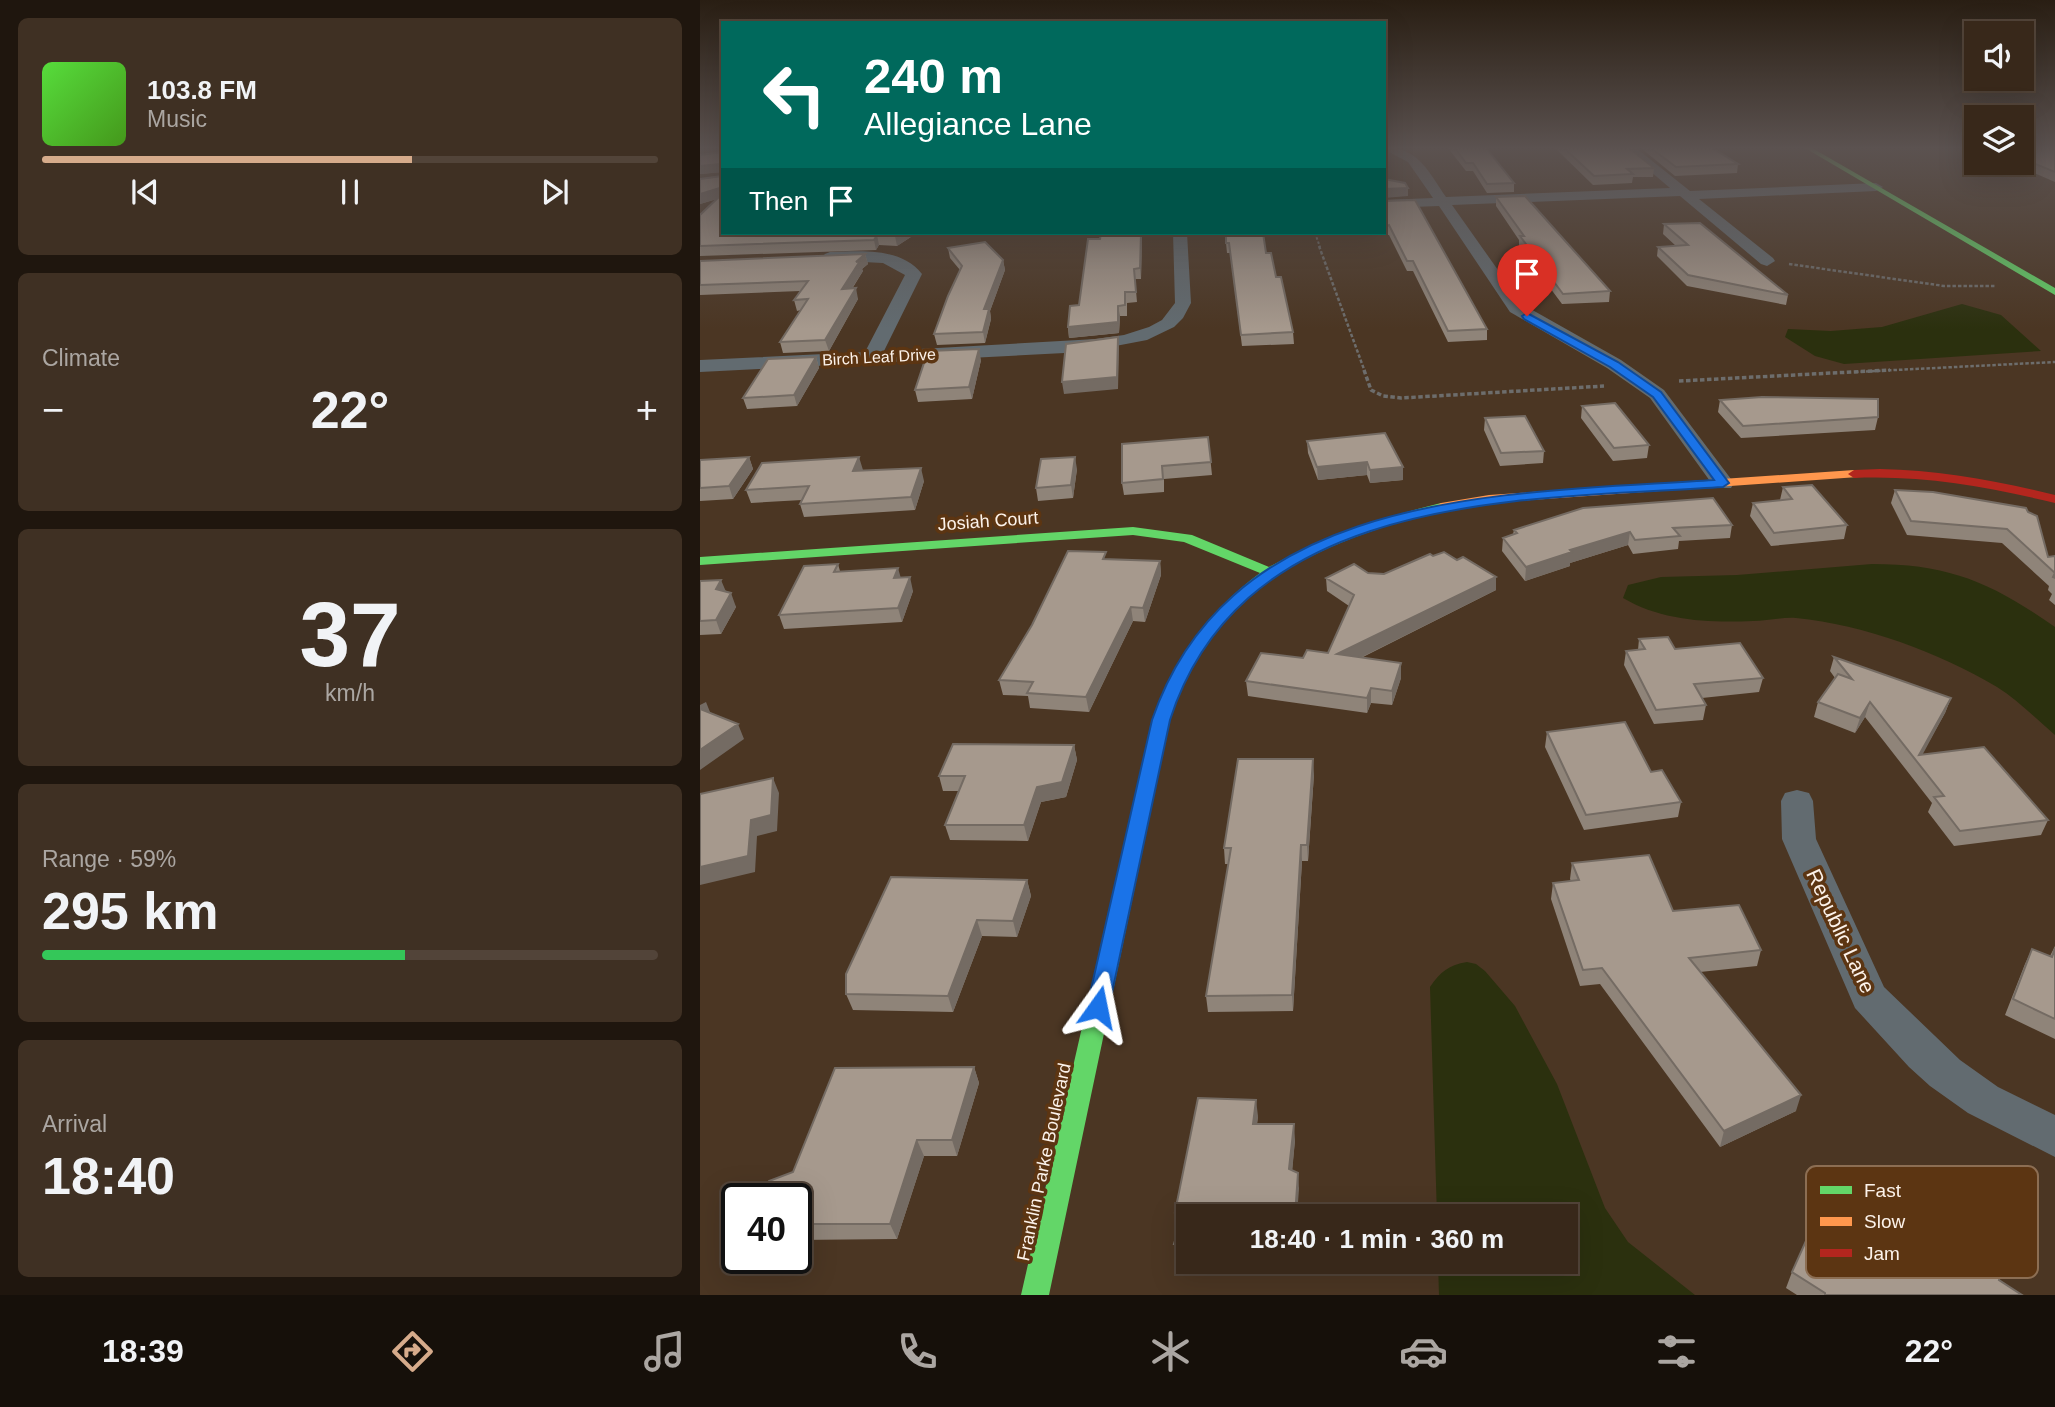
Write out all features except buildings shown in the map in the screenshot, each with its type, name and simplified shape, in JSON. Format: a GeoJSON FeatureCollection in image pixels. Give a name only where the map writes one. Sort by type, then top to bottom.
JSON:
{"type":"FeatureCollection","features":[{"type":"Feature","properties":{"kind":"street"},"geometry":{"type":"LineString","coordinates":[[1446,208],[1516,308],[1614,364],[1657,394],[1723,483]]}},
{"type":"Feature","properties":{"kind":"street"},"geometry":{"type":"LineString","coordinates":[[1703,208],[1767,261]]}},
{"type":"Feature","properties":{"kind":"street"},"geometry":{"type":"LineString","coordinates":[[1912,208],[2055,292]]}},
{"type":"Feature","properties":{"kind":"street","name":"Birch Leaf Drive"},"geometry":{"type":"LineString","coordinates":[[700,366],[1084,346],[1150,332],[1174,319],[1184,301],[1180,235]]}},
{"type":"Feature","properties":{"kind":"street"},"geometry":{"type":"LineString","coordinates":[[811,258],[881,258],[903,264],[914,274],[872,358]]}},
{"type":"Feature","properties":{"kind":"street","name":"Franklin Parke Boulevard"},"geometry":{"type":"LineString","coordinates":[[1035,1295],[1161,720],[1172,687],[1197,643],[1229,606],[1270,573],[1339,537],[1392,518],[1439,507],[1505,498],[1896,471],[1966,478],[2048,497]]}},
{"type":"Feature","properties":{"kind":"street","name":"Josiah Court"},"geometry":{"type":"LineString","coordinates":[[700,561],[1133,531],[1187,538],[1270,573]]}},
{"type":"Feature","properties":{"kind":"street","name":"Republic Lane"},"geometry":{"type":"LineString","coordinates":[[1797,801],[1799,839],[1869,997],[1924,1055],[1945,1073],[1983,1100],[2055,1137]]}},
{"type":"Feature","properties":{"kind":"path"},"geometry":{"type":"LineString","coordinates":[[1767,261],[1944,286],[1996,286]]}},
{"type":"Feature","properties":{"kind":"shaded area"},"geometry":{"type":"Polygon","coordinates":[[[1962,304],[2001,315],[2041,351],[1844,364],[1815,356],[1785,337],[1788,329],[1831,331],[1882,327],[1962,304]]]}},
{"type":"Feature","properties":{"kind":"shaded area"},"geometry":{"type":"Polygon","coordinates":[[[1872,564],[1925,568],[1969,579],[2011,599],[2055,627],[2055,735],[1997,687],[1950,662],[1900,642],[1848,627],[1796,618],[1736,622],[1686,619],[1654,612],[1623,598],[1628,585],[1661,577],[1737,575],[1872,564]]]}},
{"type":"Feature","properties":{"kind":"shaded area"},"geometry":{"type":"Polygon","coordinates":[[[1467,962],[1476,964],[1515,1006],[1557,1084],[1605,1208],[1628,1242],[1695,1295],[1439,1295],[1438,1274],[1578,1274],[1578,1204],[1437,1204],[1430,987],[1437,977],[1455,965],[1467,962]]]}},
{"type":"Feature","properties":{"kind":"traffic: fast"},"geometry":{"type":"LineString","coordinates":[[1912,208],[2055,292]]}},
{"type":"Feature","properties":{"kind":"traffic: fast"},"geometry":{"type":"LineString","coordinates":[[1035,1295],[1161,720],[1183,668],[1214,621],[1240,595],[1269,573],[1335,539],[1370,526],[1441,507]]}},
{"type":"Feature","properties":{"kind":"traffic: fast"},"geometry":{"type":"LineString","coordinates":[[700,561],[1133,531],[1187,538],[1271,573]]}},
{"type":"Feature","properties":{"kind":"traffic: slow"},"geometry":{"type":"LineString","coordinates":[[1441,507],[1489,499],[1854,474]]}},
{"type":"Feature","properties":{"kind":"traffic: jam"},"geometry":{"type":"LineString","coordinates":[[1854,474],[1906,473],[1956,478],[2055,499]]}},
{"type":"Feature","properties":{"kind":"route"},"geometry":{"type":"LineString","coordinates":[[1098,1007],[1161,720],[1172,687],[1209,627],[1253,585],[1299,556],[1339,537],[1416,512],[1505,498],[1723,483],[1649,387],[1614,364],[1527,316]]}}]}
